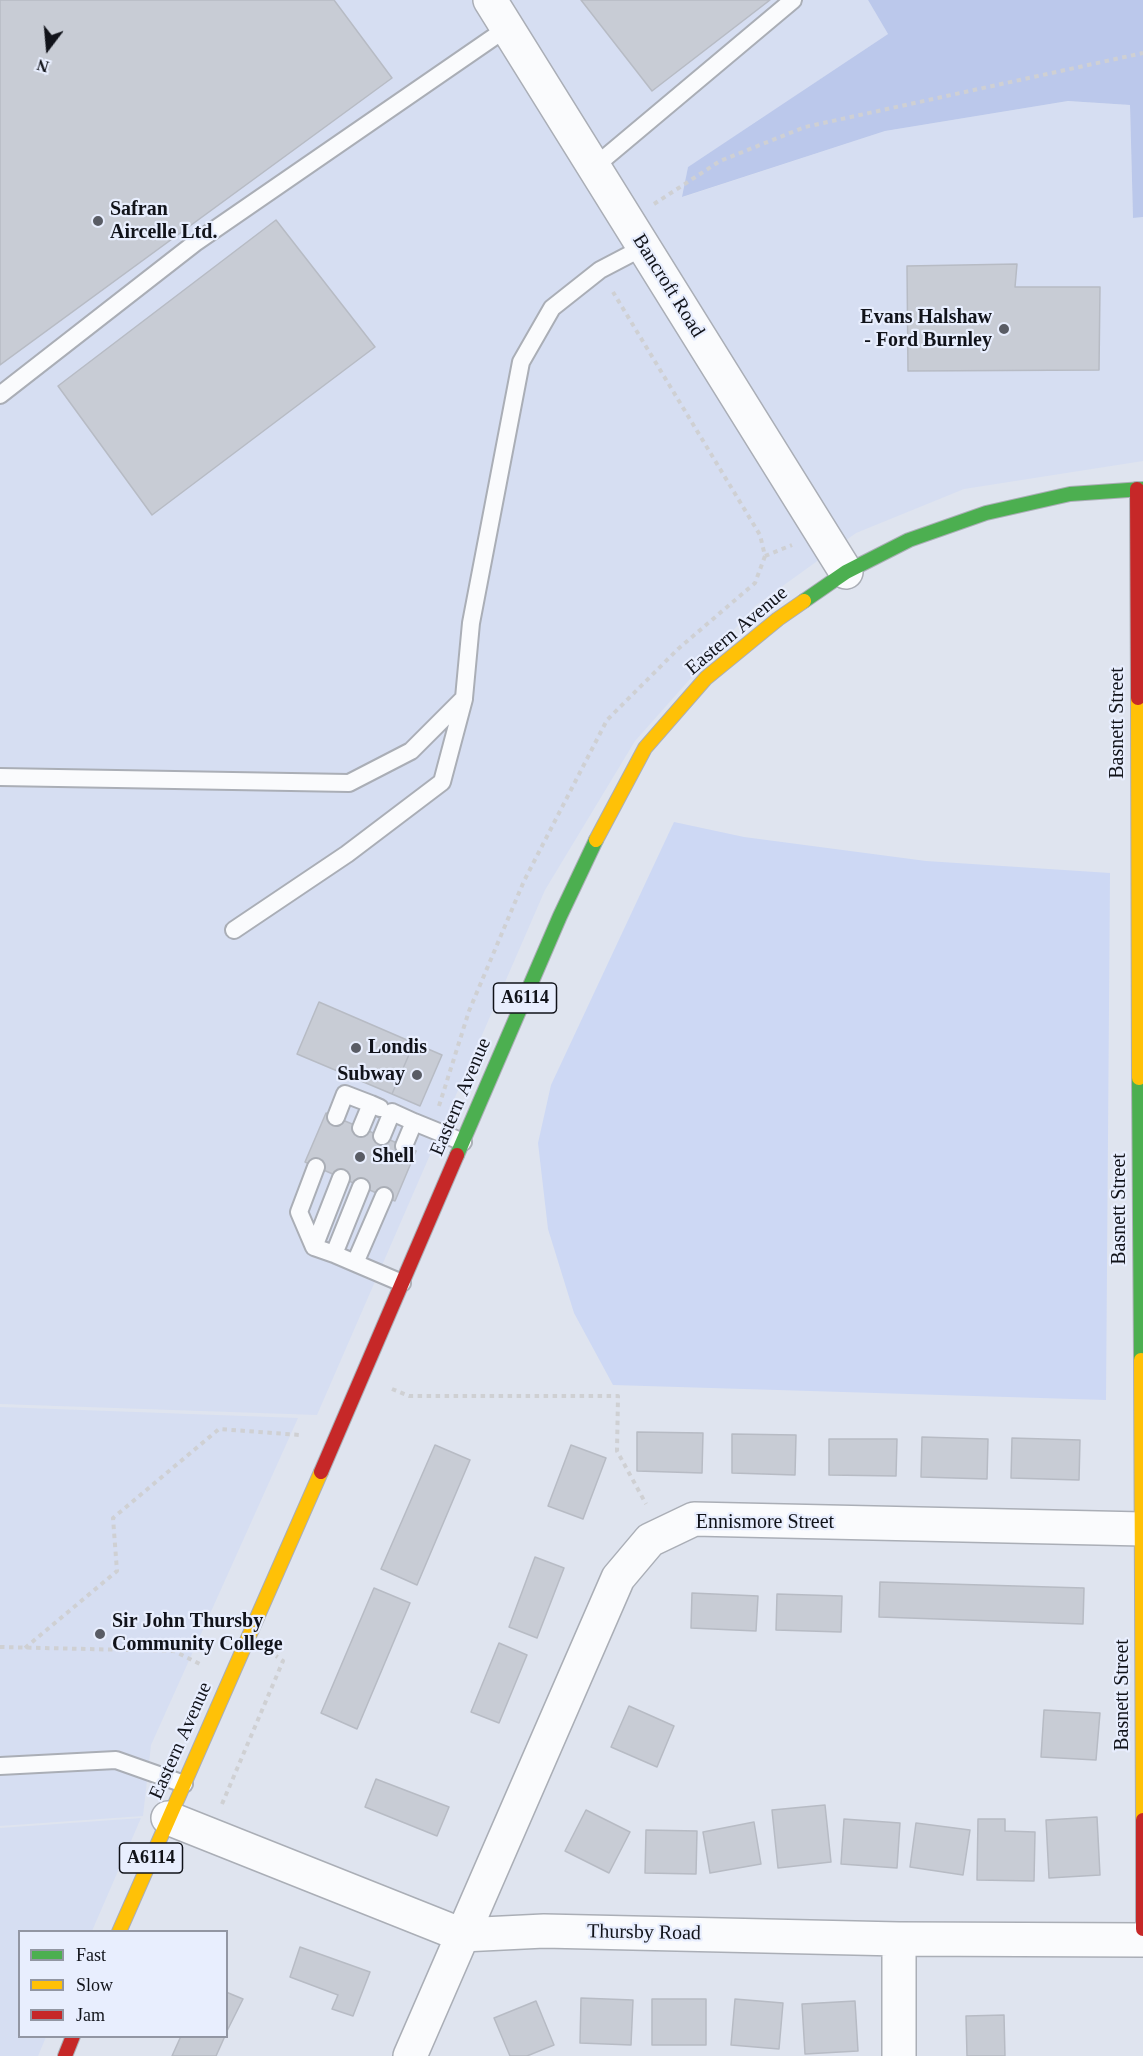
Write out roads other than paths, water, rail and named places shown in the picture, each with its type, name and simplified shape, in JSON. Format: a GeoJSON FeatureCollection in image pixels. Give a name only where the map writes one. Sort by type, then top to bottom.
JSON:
{"type":"FeatureCollection","features":[{"type":"Feature","properties":{"kind":"main road","name":"Eastern Avenue"},"geometry":{"type":"LineString","coordinates":[[120,1930],[560,916],[602,828],[645,748],[706,678],[778,619],[846,572],[909,540],[986,513],[1070,494],[1140,489]]}},
{"type":"Feature","properties":{"kind":"main road","name":"Basnett Street"},"geometry":{"type":"LineString","coordinates":[[1140,489],[1143,1929]]}},
{"type":"Feature","properties":{"kind":"main road"},"geometry":{"type":"LineString","coordinates":[[65,2056],[73,2038]]}},
{"type":"Feature","properties":{"kind":"street","name":"Bancroft Road"},"geometry":{"type":"LineString","coordinates":[[490,0],[846,572]]}},
{"type":"Feature","properties":{"kind":"street","name":"Ennismore Street"},"geometry":{"type":"LineString","coordinates":[[410,2056],[618,1578],[650,1540],[694,1519],[1142,1529]]}},
{"type":"Feature","properties":{"kind":"street","name":"Thursby Road"},"geometry":{"type":"LineString","coordinates":[[168,1818],[462,1935],[544,1931],[899,1939],[1143,1940]]}},
{"type":"Feature","properties":{"kind":"street"},"geometry":{"type":"LineString","coordinates":[[899,1939],[899,2056]]}},
{"type":"Feature","properties":{"kind":"lane"},"geometry":{"type":"LineString","coordinates":[[594,167],[793,0]]}},
{"type":"Feature","properties":{"kind":"lane"},"geometry":{"type":"LineString","coordinates":[[0,394],[195,243],[507,28]]}},
{"type":"Feature","properties":{"kind":"lane"},"geometry":{"type":"LineString","coordinates":[[234,930],[347,854],[442,782],[464,698],[471,623],[521,362],[552,308],[600,270],[637,234]]}},
{"type":"Feature","properties":{"kind":"lane"},"geometry":{"type":"LineString","coordinates":[[0,777],[349,783],[411,751],[464,698]]}},
{"type":"Feature","properties":{"kind":"lane"},"geometry":{"type":"LineString","coordinates":[[336,1117],[345,1094],[463,1142]]}},
{"type":"Feature","properties":{"kind":"lane"},"geometry":{"type":"LineString","coordinates":[[362,1128],[371,1104]]}},
{"type":"Feature","properties":{"kind":"lane"},"geometry":{"type":"LineString","coordinates":[[382,1136],[392,1113]]}},
{"type":"Feature","properties":{"kind":"lane"},"geometry":{"type":"LineString","coordinates":[[404,1146],[414,1122]]}},
{"type":"Feature","properties":{"kind":"lane"},"geometry":{"type":"LineString","coordinates":[[316,1167],[298,1212],[314,1246],[402,1283]]}},
{"type":"Feature","properties":{"kind":"lane"},"geometry":{"type":"LineString","coordinates":[[314,1246],[341,1178]]}},
{"type":"Feature","properties":{"kind":"lane"},"geometry":{"type":"LineString","coordinates":[[334,1254],[362,1186]]}},
{"type":"Feature","properties":{"kind":"lane"},"geometry":{"type":"LineString","coordinates":[[355,1263],[384,1196]]}},
{"type":"Feature","properties":{"kind":"lane"},"geometry":{"type":"LineString","coordinates":[[0,1766],[116,1760],[184,1784]]}},
{"type":"Feature","properties":{"kind":"place","name":"Safran Aircelle Ltd."},"geometry":{"type":"Point","coordinates":[98,221]}},
{"type":"Feature","properties":{"kind":"place","name":"Evans Halshaw - Ford Burnley"},"geometry":{"type":"Point","coordinates":[1004,329]}},
{"type":"Feature","properties":{"kind":"place","name":"Londis"},"geometry":{"type":"Point","coordinates":[356,1048]}},
{"type":"Feature","properties":{"kind":"place","name":"Subway"},"geometry":{"type":"Point","coordinates":[417,1075]}},
{"type":"Feature","properties":{"kind":"place","name":"Shell"},"geometry":{"type":"Point","coordinates":[360,1157]}},
{"type":"Feature","properties":{"kind":"place","name":"Sir John Thursby Community College"},"geometry":{"type":"Point","coordinates":[100,1634]}}]}
